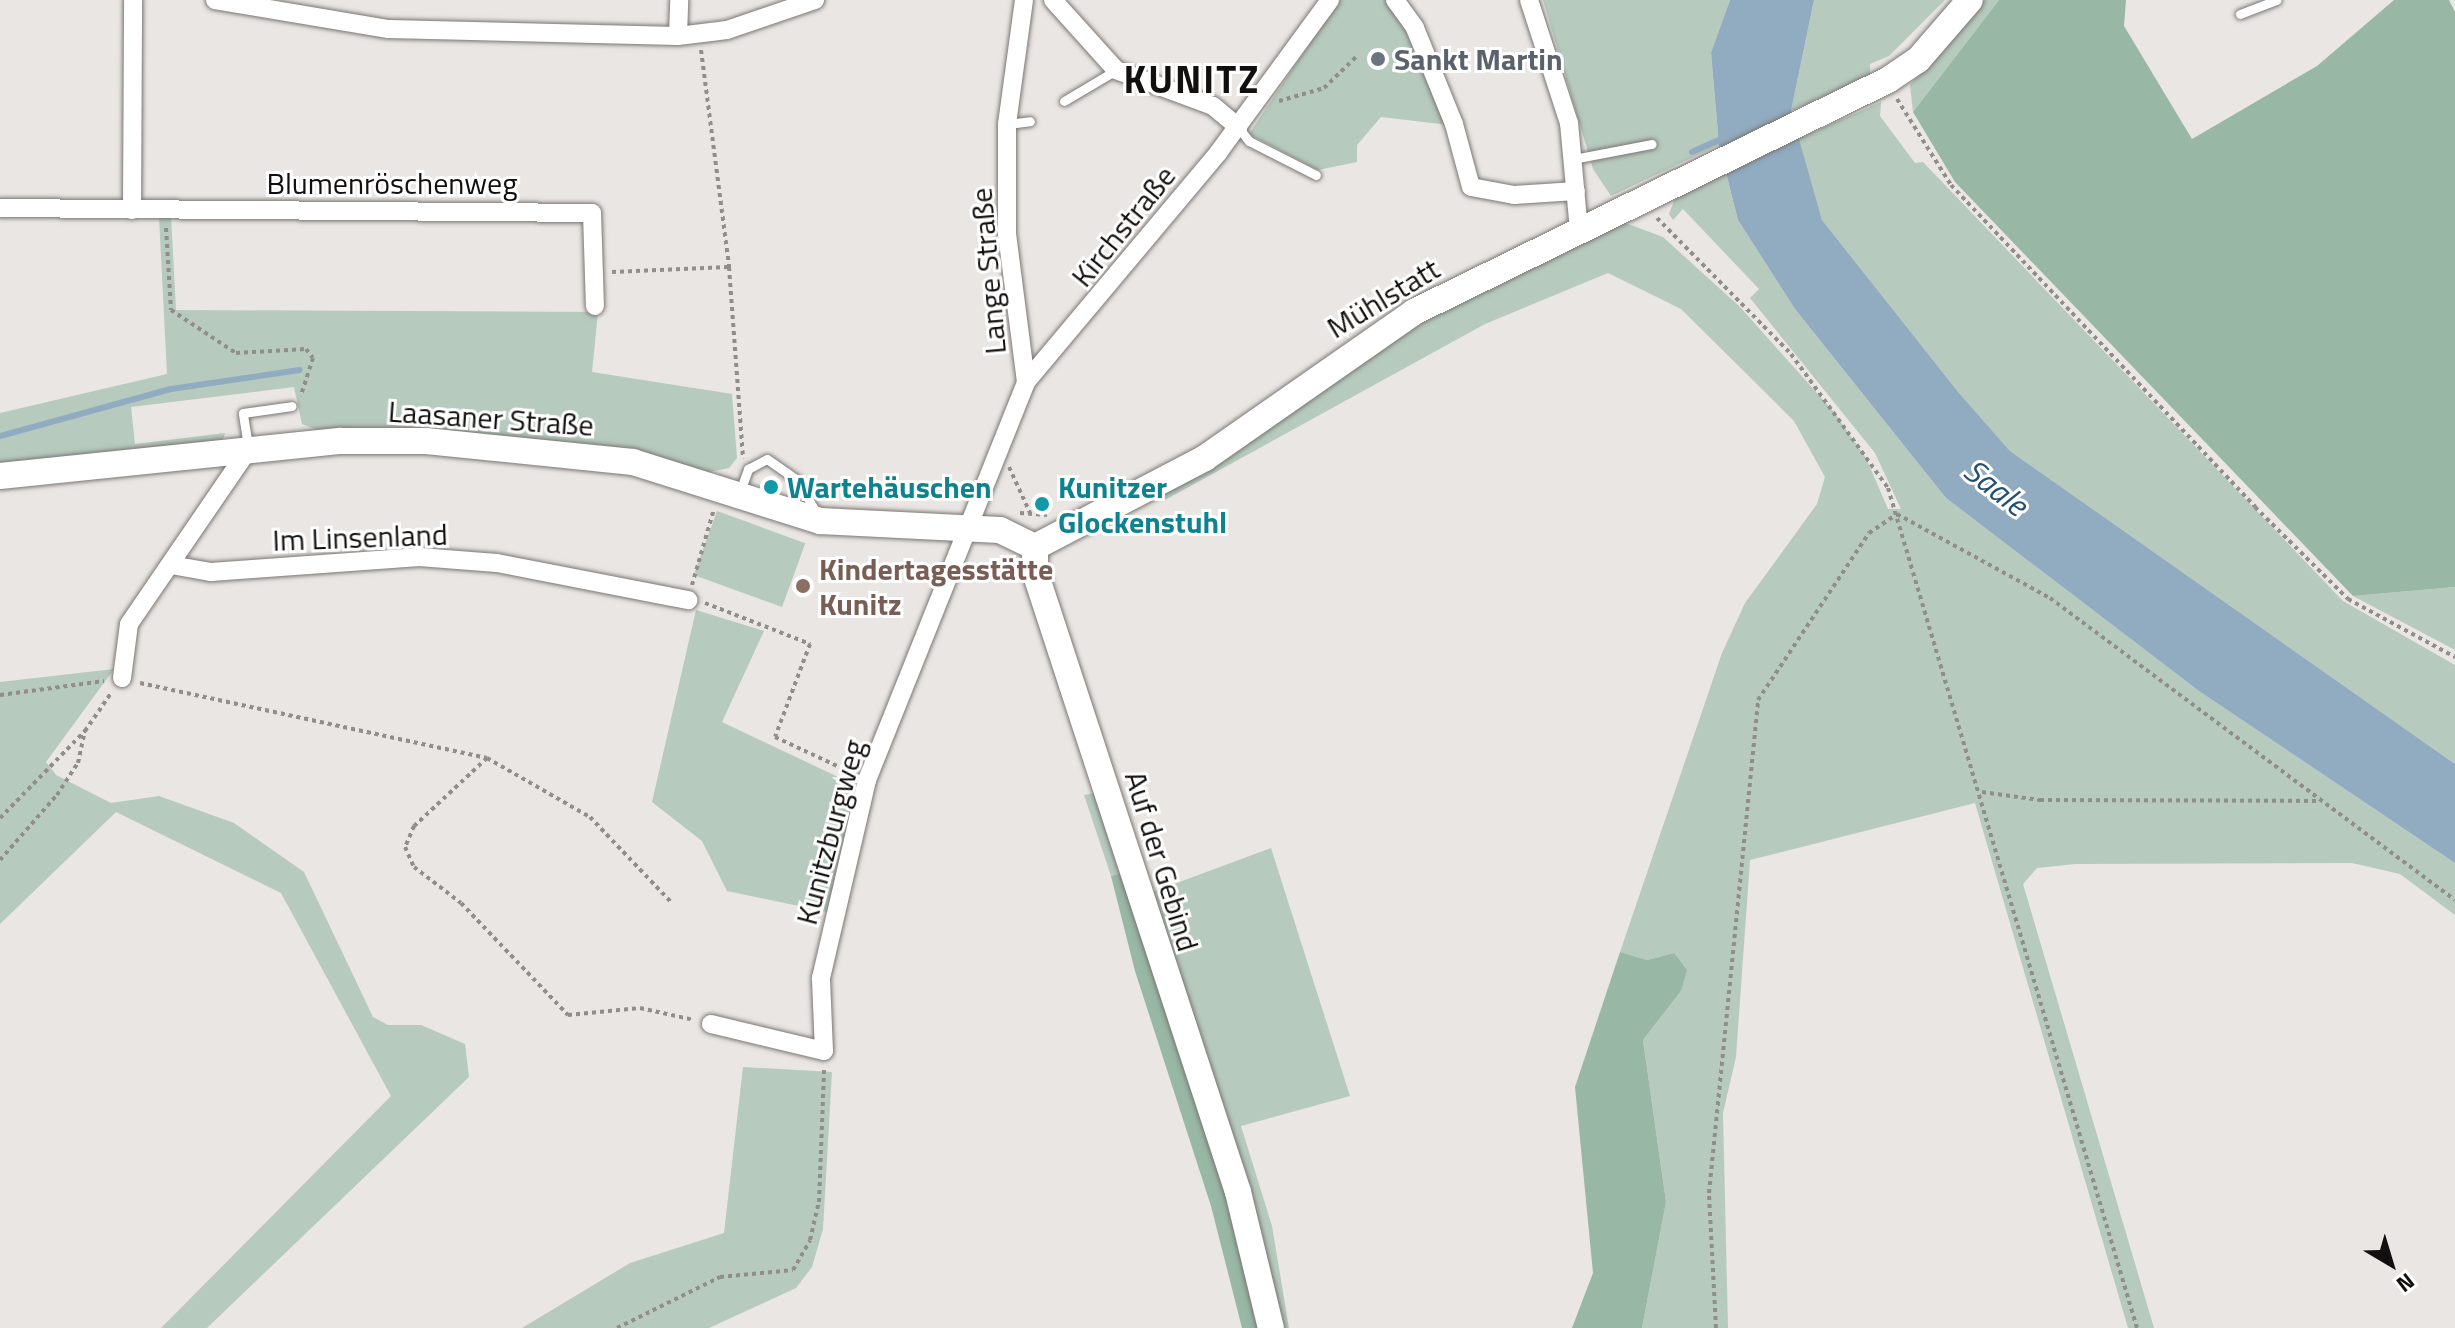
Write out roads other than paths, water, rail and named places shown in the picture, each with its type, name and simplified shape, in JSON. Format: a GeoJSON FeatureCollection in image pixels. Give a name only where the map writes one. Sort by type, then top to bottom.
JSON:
{"type":"FeatureCollection","features":[{"type":"Feature","properties":{"kind":"street"},"geometry":{"type":"LineString","coordinates":[[132,210],[133,0]]}},
{"type":"Feature","properties":{"kind":"street"},"geometry":{"type":"LineString","coordinates":[[215,0],[389,29],[678,36],[699,36],[815,0]]}},
{"type":"Feature","properties":{"kind":"street"},"geometry":{"type":"LineString","coordinates":[[678,36],[679,0]]}},
{"type":"Feature","properties":{"kind":"street","name":"Lange Straße"},"geometry":{"type":"LineString","coordinates":[[970,527],[1026,382],[1007,233],[1007,124],[1024,0]]}},
{"type":"Feature","properties":{"kind":"street"},"geometry":{"type":"LineString","coordinates":[[1053,0],[1116,70],[1213,106],[1238,127]]}},
{"type":"Feature","properties":{"kind":"street","name":"Kirchstraße"},"geometry":{"type":"LineString","coordinates":[[1026,382],[1238,127],[1330,0]]}},
{"type":"Feature","properties":{"kind":"street"},"geometry":{"type":"LineString","coordinates":[[1395,0],[1454,124],[1471,187],[1514,195],[1576,191]]}},
{"type":"Feature","properties":{"kind":"street"},"geometry":{"type":"LineString","coordinates":[[1529,0],[1561,94],[1573,159],[1579,230]]}},
{"type":"Feature","properties":{"kind":"street","name":"Mühlstatt"},"geometry":{"type":"LineString","coordinates":[[1035,547],[1205,458],[1414,312],[1888,80],[1918,60],[1970,0]]}},
{"type":"Feature","properties":{"kind":"street","name":"Blumenröschenweg"},"geometry":{"type":"LineString","coordinates":[[0,208],[592,213],[595,306]]}},
{"type":"Feature","properties":{"kind":"street","name":"Laasaner Straße"},"geometry":{"type":"LineString","coordinates":[[0,476],[248,450],[426,441],[633,462],[820,521],[970,527]]}},
{"type":"Feature","properties":{"kind":"street"},"geometry":{"type":"LineString","coordinates":[[122,678],[129,624],[248,450]]}},
{"type":"Feature","properties":{"kind":"street"},"geometry":{"type":"LineString","coordinates":[[970,527],[1000,530],[1035,547]]}},
{"type":"Feature","properties":{"kind":"street","name":"Kunitzburgweg"},"geometry":{"type":"LineString","coordinates":[[711,1024],[824,1051],[821,978],[867,780],[970,527]]}},
{"type":"Feature","properties":{"kind":"street","name":"Auf der Gebind"},"geometry":{"type":"LineString","coordinates":[[1035,547],[1035,572],[1238,1192],[1271,1328]]}},
{"type":"Feature","properties":{"kind":"street","name":"Im Linsenland"},"geometry":{"type":"LineString","coordinates":[[171,565],[211,572],[435,558],[688,600]]}},
{"type":"Feature","properties":{"kind":"lane"},"geometry":{"type":"LineString","coordinates":[[2240,14],[2276,0]]}},
{"type":"Feature","properties":{"kind":"lane"},"geometry":{"type":"LineString","coordinates":[[1064,101],[1116,70]]}},
{"type":"Feature","properties":{"kind":"lane"},"geometry":{"type":"LineString","coordinates":[[1007,124],[1030,121]]}},
{"type":"Feature","properties":{"kind":"lane"},"geometry":{"type":"LineString","coordinates":[[1238,127],[1249,141],[1316,175]]}},
{"type":"Feature","properties":{"kind":"lane"},"geometry":{"type":"LineString","coordinates":[[1573,159],[1652,144]]}},
{"type":"Feature","properties":{"kind":"lane"},"geometry":{"type":"LineString","coordinates":[[248,450],[243,413],[292,406]]}},
{"type":"Feature","properties":{"kind":"lane"},"geometry":{"type":"LineString","coordinates":[[739,494],[748,469],[767,459],[779,464],[810,495],[820,521]]}},
{"type":"Feature","properties":{"kind":"water","name":"Saale"},"geometry":{"type":"Polygon","coordinates":[[[1730,0],[1814,0],[1791,111],[1822,220],[1959,393],[2010,451],[2455,764],[2455,863],[2199,691],[1946,498],[1795,309],[1738,220],[1719,145],[1711,53],[1730,0]]]}},
{"type":"Feature","properties":{"kind":"waterway"},"geometry":{"type":"LineString","coordinates":[[1692,152],[1725,137]]}},
{"type":"Feature","properties":{"kind":"waterway"},"geometry":{"type":"LineString","coordinates":[[0,436],[171,389],[300,370]]}},
{"type":"Feature","properties":{"kind":"place","name":"Sankt Martin"},"geometry":{"type":"Point","coordinates":[1378,59]}},
{"type":"Feature","properties":{"kind":"place","name":"Wartehäuschen"},"geometry":{"type":"Point","coordinates":[771,487]}},
{"type":"Feature","properties":{"kind":"place","name":"Kunitzer Glockenstuhl"},"geometry":{"type":"Point","coordinates":[1042,504]}},
{"type":"Feature","properties":{"kind":"place","name":"Kindertagesstätte Kunitz"},"geometry":{"type":"Point","coordinates":[803,586]}},
{"type":"Feature","properties":{"kind":"district","name":"KUNITZ"},"geometry":{"type":"Point","coordinates":[1192,80]}}]}
